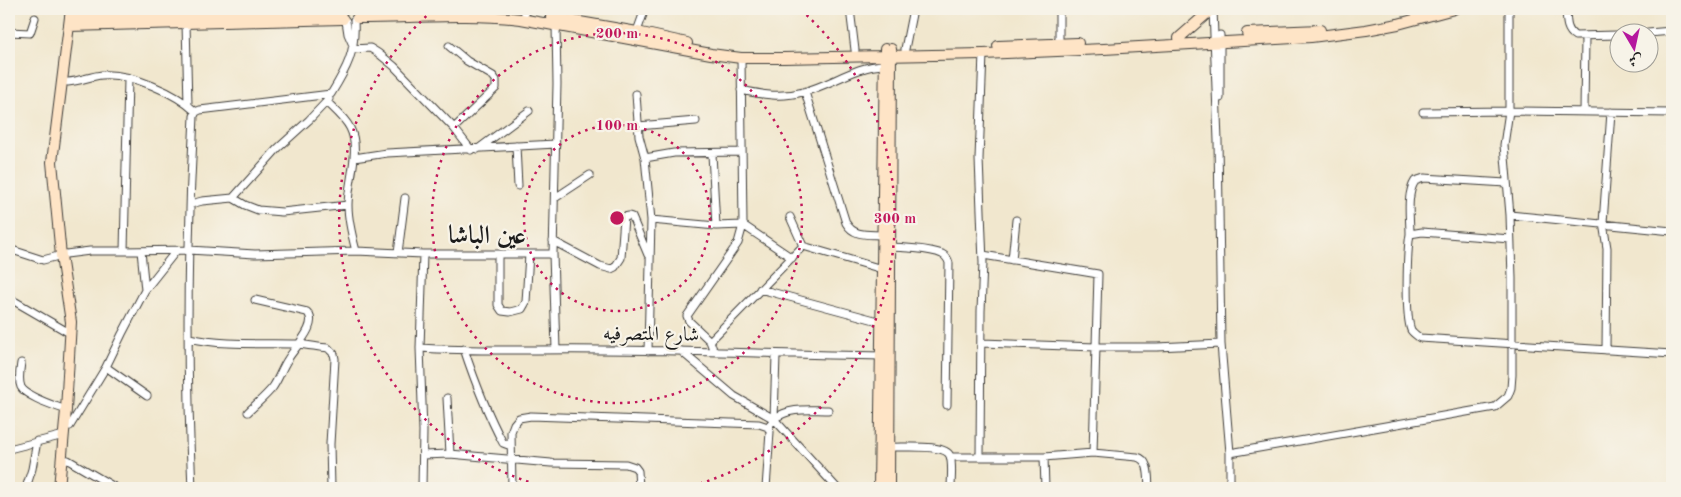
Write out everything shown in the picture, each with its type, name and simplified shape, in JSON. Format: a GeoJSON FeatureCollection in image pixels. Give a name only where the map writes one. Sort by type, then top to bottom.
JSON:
{"type":"FeatureCollection","features":[{"type":"Feature","properties":{"kind":"street"},"geometry":{"type":"LineString","coordinates":[[487,9],[527,11],[741,58],[983,54],[1104,49],[1217,38]]}},
{"type":"Feature","properties":{"kind":"street"},"geometry":{"type":"LineString","coordinates":[[635,36],[645,9]]}},
{"type":"Feature","properties":{"kind":"street"},"geometry":{"type":"LineString","coordinates":[[850,9],[854,50]]}},
{"type":"Feature","properties":{"kind":"street"},"geometry":{"type":"LineString","coordinates":[[905,49],[912,9]]}},
{"type":"Feature","properties":{"kind":"street"},"geometry":{"type":"LineString","coordinates":[[1059,9],[1059,44]]}},
{"type":"Feature","properties":{"kind":"street"},"geometry":{"type":"LineString","coordinates":[[1179,38],[1212,9]]}},
{"type":"Feature","properties":{"kind":"street"},"geometry":{"type":"LineString","coordinates":[[1212,9],[1217,38],[1222,344],[1230,453],[1230,488]]}},
{"type":"Feature","properties":{"kind":"street"},"geometry":{"type":"LineString","coordinates":[[742,90],[770,96],[805,92],[866,67],[887,55],[905,49],[1138,42],[1179,38],[1311,37],[1398,24],[1424,13],[1454,9]]}},
{"type":"Feature","properties":{"kind":"street"},"geometry":{"type":"LineString","coordinates":[[1230,453],[1494,407],[1508,396],[1511,388],[1513,345],[1510,215],[1504,146],[1509,111],[1509,9]]}},
{"type":"Feature","properties":{"kind":"street"},"geometry":{"type":"LineString","coordinates":[[1566,9],[1567,22],[1571,33],[1575,36],[1608,35]]}},
{"type":"Feature","properties":{"kind":"street"},"geometry":{"type":"LineString","coordinates":[[74,17],[175,11],[348,14],[456,12],[498,16],[740,51],[854,50],[887,55]]}},
{"type":"Feature","properties":{"kind":"street"},"geometry":{"type":"LineString","coordinates":[[74,17],[186,23],[348,14]]}},
{"type":"Feature","properties":{"kind":"street"},"geometry":{"type":"LineString","coordinates":[[233,198],[277,149],[327,102],[349,64],[353,46],[348,34],[348,14]]}},
{"type":"Feature","properties":{"kind":"street"},"geometry":{"type":"LineString","coordinates":[[65,488],[75,323],[64,255],[58,169],[74,17]]}},
{"type":"Feature","properties":{"kind":"street"},"geometry":{"type":"LineString","coordinates":[[59,488],[66,410],[71,314],[52,162],[74,17]]}},
{"type":"Feature","properties":{"kind":"street"},"geometry":{"type":"LineString","coordinates":[[9,32],[30,33],[35,18]]}},
{"type":"Feature","properties":{"kind":"street"},"geometry":{"type":"LineString","coordinates":[[186,23],[188,105]]}},
{"type":"Feature","properties":{"kind":"street"},"geometry":{"type":"LineString","coordinates":[[556,25],[556,144],[553,241],[556,350]]}},
{"type":"Feature","properties":{"kind":"street"},"geometry":{"type":"LineString","coordinates":[[1658,32],[1672,31]]}},
{"type":"Feature","properties":{"kind":"street"},"geometry":{"type":"LineString","coordinates":[[1584,112],[1585,37]]}},
{"type":"Feature","properties":{"kind":"street"},"geometry":{"type":"LineString","coordinates":[[353,46],[370,48],[378,53],[423,94],[474,149]]}},
{"type":"Feature","properties":{"kind":"street"},"geometry":{"type":"LineString","coordinates":[[449,46],[467,61],[493,76],[496,80],[496,88],[454,128]]}},
{"type":"Feature","properties":{"kind":"street"},"geometry":{"type":"LineString","coordinates":[[980,457],[983,255],[979,159],[983,54]]}},
{"type":"Feature","properties":{"kind":"street"},"geometry":{"type":"LineString","coordinates":[[879,488],[882,269],[886,247],[882,235],[887,55]]}},
{"type":"Feature","properties":{"kind":"street"},"geometry":{"type":"LineString","coordinates":[[887,55],[889,179],[886,247],[889,488]]}},
{"type":"Feature","properties":{"kind":"street"},"geometry":{"type":"LineString","coordinates":[[714,352],[710,341],[688,321],[688,316],[738,243],[743,225],[741,58]]}},
{"type":"Feature","properties":{"kind":"street"},"geometry":{"type":"LineString","coordinates":[[68,82],[104,75],[148,83],[165,91],[196,112]]}},
{"type":"Feature","properties":{"kind":"street"},"geometry":{"type":"LineString","coordinates":[[124,251],[128,79]]}},
{"type":"Feature","properties":{"kind":"street"},"geometry":{"type":"LineString","coordinates":[[805,92],[846,224],[856,233],[882,235]]}},
{"type":"Feature","properties":{"kind":"street"},"geometry":{"type":"LineString","coordinates":[[192,488],[188,410],[189,250],[194,116],[200,110],[331,94]]}},
{"type":"Feature","properties":{"kind":"street"},"geometry":{"type":"LineString","coordinates":[[636,94],[638,126],[645,158],[651,220],[648,352]]}},
{"type":"Feature","properties":{"kind":"street"},"geometry":{"type":"LineString","coordinates":[[327,102],[344,119],[353,137],[354,158],[348,204],[356,250]]}},
{"type":"Feature","properties":{"kind":"street"},"geometry":{"type":"LineString","coordinates":[[474,149],[529,111]]}},
{"type":"Feature","properties":{"kind":"street"},"geometry":{"type":"LineString","coordinates":[[1423,112],[1672,113]]}},
{"type":"Feature","properties":{"kind":"street"},"geometry":{"type":"LineString","coordinates":[[1606,350],[1607,248],[1603,223],[1611,112]]}},
{"type":"Feature","properties":{"kind":"street"},"geometry":{"type":"LineString","coordinates":[[638,126],[696,121]]}},
{"type":"Feature","properties":{"kind":"street"},"geometry":{"type":"LineString","coordinates":[[354,158],[387,153],[556,144]]}},
{"type":"Feature","properties":{"kind":"street"},"geometry":{"type":"LineString","coordinates":[[516,146],[518,186]]}},
{"type":"Feature","properties":{"kind":"street"},"geometry":{"type":"LineString","coordinates":[[645,158],[674,153],[712,154],[742,152]]}},
{"type":"Feature","properties":{"kind":"street"},"geometry":{"type":"LineString","coordinates":[[712,154],[716,226]]}},
{"type":"Feature","properties":{"kind":"street"},"geometry":{"type":"LineString","coordinates":[[555,198],[590,175]]}},
{"type":"Feature","properties":{"kind":"street"},"geometry":{"type":"LineString","coordinates":[[1506,183],[1424,178],[1415,180],[1410,195],[1408,292],[1409,323],[1414,334],[1420,338],[1672,354]]}},
{"type":"Feature","properties":{"kind":"street"},"geometry":{"type":"LineString","coordinates":[[191,204],[233,198],[245,206],[258,210],[282,212],[348,204]]}},
{"type":"Feature","properties":{"kind":"street"},"geometry":{"type":"LineString","coordinates":[[398,253],[405,198]]}},
{"type":"Feature","properties":{"kind":"street"},"geometry":{"type":"LineString","coordinates":[[1510,215],[1672,230]]}},
{"type":"Feature","properties":{"kind":"street"},"geometry":{"type":"LineString","coordinates":[[553,241],[600,266],[615,267],[621,258],[624,217],[629,216],[632,217],[649,257]]}},
{"type":"Feature","properties":{"kind":"street"},"geometry":{"type":"LineString","coordinates":[[790,217],[803,246],[882,269]]}},
{"type":"Feature","properties":{"kind":"street"},"geometry":{"type":"LineString","coordinates":[[651,220],[716,226],[743,225],[792,258]]}},
{"type":"Feature","properties":{"kind":"street"},"geometry":{"type":"LineString","coordinates":[[1012,260],[1016,220]]}},
{"type":"Feature","properties":{"kind":"street"},"geometry":{"type":"LineString","coordinates":[[1410,234],[1422,232],[1510,238]]}},
{"type":"Feature","properties":{"kind":"street"},"geometry":{"type":"LineString","coordinates":[[710,341],[803,246]]}},
{"type":"Feature","properties":{"kind":"street"},"geometry":{"type":"LineString","coordinates":[[886,247],[918,249],[942,254],[949,263],[947,405]]}},
{"type":"Feature","properties":{"kind":"street"},"geometry":{"type":"LineString","coordinates":[[9,249],[43,260],[90,251],[189,250],[255,254],[356,250],[423,254],[553,254]]}},
{"type":"Feature","properties":{"kind":"street"},"geometry":{"type":"LineString","coordinates":[[141,251],[145,290]]}},
{"type":"Feature","properties":{"kind":"street"},"geometry":{"type":"LineString","coordinates":[[70,426],[106,367],[145,290],[176,251]]}},
{"type":"Feature","properties":{"kind":"street"},"geometry":{"type":"LineString","coordinates":[[422,488],[420,348],[423,254]]}},
{"type":"Feature","properties":{"kind":"street"},"geometry":{"type":"LineString","coordinates":[[498,254],[498,305],[502,310],[510,312],[525,307],[529,254]]}},
{"type":"Feature","properties":{"kind":"street"},"geometry":{"type":"LineString","coordinates":[[983,255],[1098,274],[1093,454]]}},
{"type":"Feature","properties":{"kind":"street"},"geometry":{"type":"LineString","coordinates":[[760,289],[882,322]]}},
{"type":"Feature","properties":{"kind":"street"},"geometry":{"type":"LineString","coordinates":[[9,298],[66,331],[71,332]]}},
{"type":"Feature","properties":{"kind":"street"},"geometry":{"type":"LineString","coordinates":[[248,412],[272,388],[288,359],[300,344],[311,320],[310,314],[307,312],[256,300]]}},
{"type":"Feature","properties":{"kind":"street"},"geometry":{"type":"LineString","coordinates":[[189,338],[221,342],[300,344],[328,348],[334,354],[330,488]]}},
{"type":"Feature","properties":{"kind":"street"},"geometry":{"type":"LineString","coordinates":[[982,343],[1096,347],[1222,344]]}},
{"type":"Feature","properties":{"kind":"street","name":"شارع المتصرفيه"},"geometry":{"type":"LineString","coordinates":[[420,348],[681,351],[776,355],[882,356]]}},
{"type":"Feature","properties":{"kind":"street"},"geometry":{"type":"LineString","coordinates":[[464,350],[476,386],[490,418],[503,443],[511,446]]}},
{"type":"Feature","properties":{"kind":"street"},"geometry":{"type":"LineString","coordinates":[[681,351],[734,396],[774,419],[836,488]]}},
{"type":"Feature","properties":{"kind":"street"},"geometry":{"type":"LineString","coordinates":[[774,419],[776,355]]}},
{"type":"Feature","properties":{"kind":"street"},"geometry":{"type":"LineString","coordinates":[[21,363],[20,382],[23,389],[40,400],[66,410]]}},
{"type":"Feature","properties":{"kind":"street"},"geometry":{"type":"LineString","coordinates":[[106,367],[147,396]]}},
{"type":"Feature","properties":{"kind":"street"},"geometry":{"type":"LineString","coordinates":[[447,398],[450,454]]}},
{"type":"Feature","properties":{"kind":"street"},"geometry":{"type":"LineString","coordinates":[[768,427],[781,413],[790,410],[828,410]]}},
{"type":"Feature","properties":{"kind":"street"},"geometry":{"type":"LineString","coordinates":[[512,488],[510,438],[514,424],[519,418],[531,416],[759,424],[768,427]]}},
{"type":"Feature","properties":{"kind":"street"},"geometry":{"type":"LineString","coordinates":[[766,488],[770,432],[768,427]]}},
{"type":"Feature","properties":{"kind":"street"},"geometry":{"type":"LineString","coordinates":[[9,449],[64,435]]}},
{"type":"Feature","properties":{"kind":"street"},"geometry":{"type":"LineString","coordinates":[[26,488],[32,469],[37,441]]}},
{"type":"Feature","properties":{"kind":"street"},"geometry":{"type":"LineString","coordinates":[[889,447],[943,449],[948,452],[951,488]]}},
{"type":"Feature","properties":{"kind":"street"},"geometry":{"type":"LineString","coordinates":[[423,455],[450,454],[572,464],[629,465],[638,471],[639,488]]}},
{"type":"Feature","properties":{"kind":"street"},"geometry":{"type":"LineString","coordinates":[[950,458],[1044,457],[1093,454],[1141,458],[1147,465],[1149,488]]}},
{"type":"Feature","properties":{"kind":"street"},"geometry":{"type":"LineString","coordinates":[[1044,457],[1045,488]]}},
{"type":"Feature","properties":{"kind":"street"},"geometry":{"type":"LineString","coordinates":[[68,460],[116,488]]}},
{"type":"Feature","properties":{"kind":"district","name":"عين الباشا"},"geometry":{"type":"Point","coordinates":[487,236]}}]}
